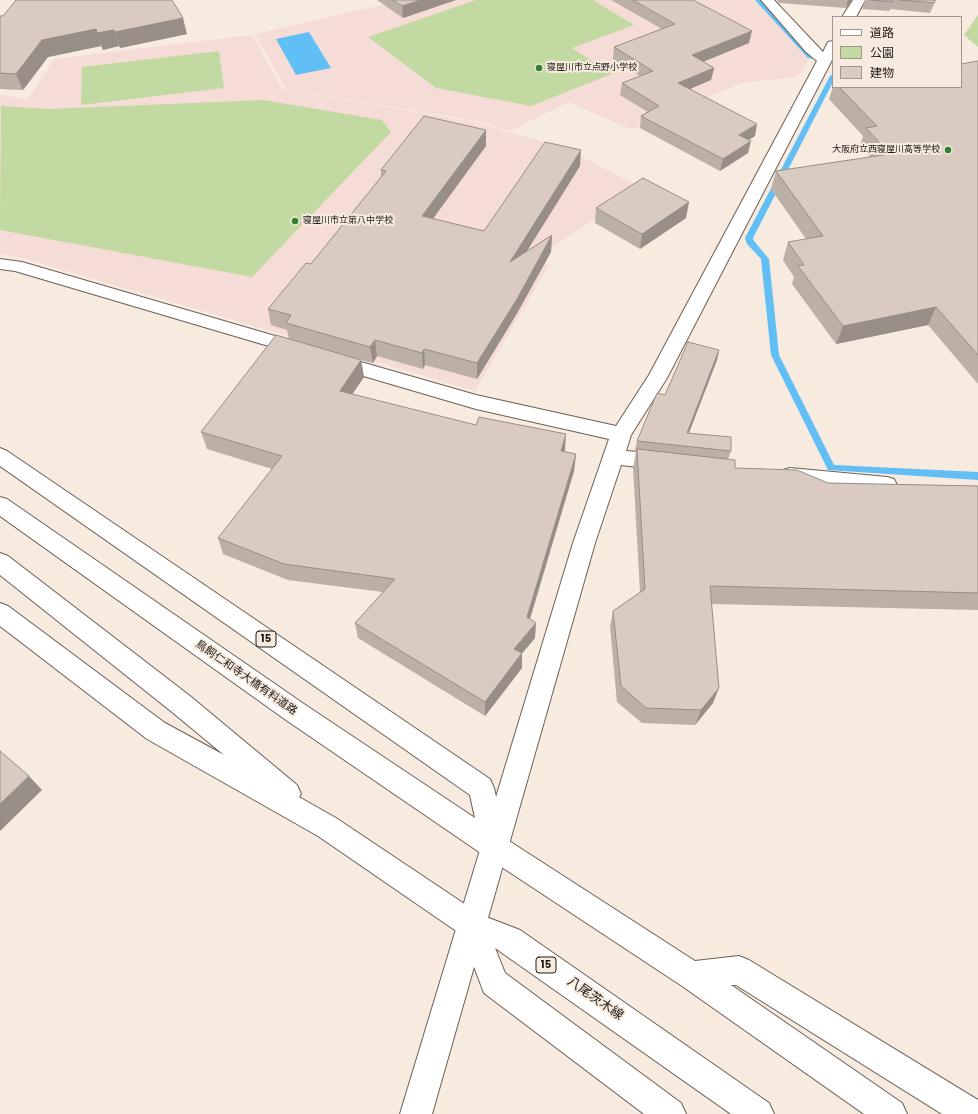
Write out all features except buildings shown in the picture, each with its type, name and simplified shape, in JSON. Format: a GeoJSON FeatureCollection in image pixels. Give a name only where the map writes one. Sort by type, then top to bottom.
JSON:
{"type":"FeatureCollection","features":[{"type":"Feature","properties":{"kind":"main road"},"geometry":{"type":"LineString","coordinates":[[416,1114],[584,543],[621,434],[657,378],[829,52],[811,48],[767,0]]}},
{"type":"Feature","properties":{"kind":"main road"},"geometry":{"type":"LineString","coordinates":[[850,16],[859,0]]}},
{"type":"Feature","properties":{"kind":"main road"},"geometry":{"type":"LineString","coordinates":[[0,264],[16,266],[476,402],[621,434]]}},
{"type":"Feature","properties":{"kind":"main road","name":"15"},"geometry":{"type":"LineString","coordinates":[[0,456],[481,788],[494,847]]}},
{"type":"Feature","properties":{"kind":"main road"},"geometry":{"type":"LineString","coordinates":[[614,457],[684,464]]}},
{"type":"Feature","properties":{"kind":"main road"},"geometry":{"type":"LineString","coordinates":[[771,474],[864,484],[902,486]]}},
{"type":"Feature","properties":{"kind":"main road","name":"鳥飼仁和寺大橋有料道路"},"geometry":{"type":"LineString","coordinates":[[0,505],[295,712],[494,847]]}},
{"type":"Feature","properties":{"kind":"main road","name":"15"},"geometry":{"type":"LineString","coordinates":[[0,562],[181,704],[327,827]]}},
{"type":"Feature","properties":{"kind":"main road","name":"15"},"geometry":{"type":"LineString","coordinates":[[0,614],[156,731],[327,827]]}},
{"type":"Feature","properties":{"kind":"main road","name":"八尾茨木線"},"geometry":{"type":"LineString","coordinates":[[327,827],[472,926],[510,940],[758,1114]]}},
{"type":"Feature","properties":{"kind":"main road"},"geometry":{"type":"LineString","coordinates":[[494,847],[692,976],[891,1114]]}},
{"type":"Feature","properties":{"kind":"main road"},"geometry":{"type":"LineString","coordinates":[[472,926],[494,983],[670,1114]]}},
{"type":"Feature","properties":{"kind":"main road"},"geometry":{"type":"LineString","coordinates":[[692,976],[739,970],[971,1114]]}},
{"type":"Feature","properties":{"kind":"shaded area","name":"寝屋川市立点野小学校"},"geometry":{"type":"Polygon","coordinates":[[[394,0],[753,0],[760,5],[809,59],[797,77],[741,83],[632,130],[569,102],[510,131],[483,122],[286,89],[255,34],[378,6],[394,0]]]}},
{"type":"Feature","properties":{"kind":"shaded area","name":"寝屋川市立第八中学校"},"geometry":{"type":"Polygon","coordinates":[[[252,35],[282,89],[480,123],[571,151],[641,188],[536,258],[549,265],[475,391],[26,259],[0,254],[0,95],[28,99],[54,59],[252,35]]]}},
{"type":"Feature","properties":{"kind":"green space"},"geometry":{"type":"Polygon","coordinates":[[[476,0],[593,0],[634,25],[572,48],[612,74],[531,106],[436,88],[368,37],[476,0]]]}},
{"type":"Feature","properties":{"kind":"green space"},"geometry":{"type":"Polygon","coordinates":[[[978,15],[978,47],[964,35],[978,15]]]}},
{"type":"Feature","properties":{"kind":"green space"},"geometry":{"type":"Polygon","coordinates":[[[219,51],[224,88],[81,105],[82,67],[219,51]]]}},
{"type":"Feature","properties":{"kind":"green space"},"geometry":{"type":"Polygon","coordinates":[[[263,100],[382,120],[391,132],[252,277],[0,230],[1,106],[49,109],[263,100]]]}},
{"type":"Feature","properties":{"kind":"water"},"geometry":{"type":"Polygon","coordinates":[[[309,32],[331,68],[296,75],[276,39],[309,32]]]}},
{"type":"Feature","properties":{"kind":"waterway"},"geometry":{"type":"LineString","coordinates":[[758,0],[810,57],[814,58]]}},
{"type":"Feature","properties":{"kind":"waterway"},"geometry":{"type":"LineString","coordinates":[[832,78],[749,238],[750,242],[765,259],[775,355],[831,468],[978,476]]}},
{"type":"Feature","properties":{"kind":"place","name":"寝屋川市立点野小学校"},"geometry":{"type":"Point","coordinates":[539,68]}},
{"type":"Feature","properties":{"kind":"place","name":"大阪府立西寝屋川高等学校"},"geometry":{"type":"Point","coordinates":[948,150]}},
{"type":"Feature","properties":{"kind":"place","name":"寝屋川市立第八中学校"},"geometry":{"type":"Point","coordinates":[295,221]}}]}
